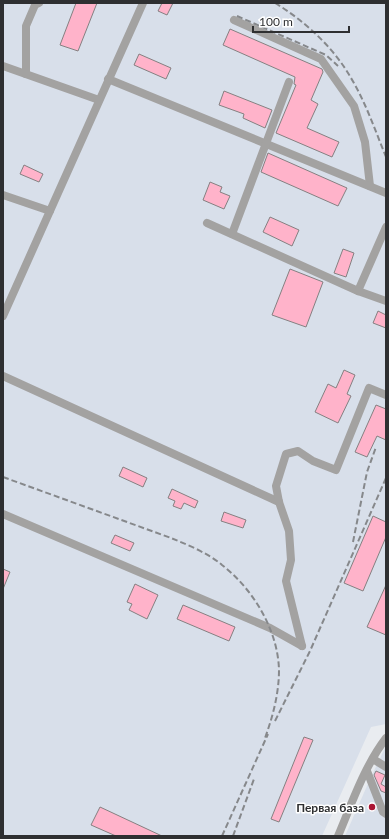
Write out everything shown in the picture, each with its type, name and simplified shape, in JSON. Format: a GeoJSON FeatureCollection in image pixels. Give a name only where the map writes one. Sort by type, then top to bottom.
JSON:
{"type":"FeatureCollection","features":[{"type":"Feature","properties":{"kind":"street"},"geometry":{"type":"LineString","coordinates":[[26,74],[24,54],[26,26],[35,5],[39,3]]}},
{"type":"Feature","properties":{"kind":"street"},"geometry":{"type":"LineString","coordinates":[[3,316],[143,3]]}},
{"type":"Feature","properties":{"kind":"street"},"geometry":{"type":"LineString","coordinates":[[234,20],[321,59],[354,106],[365,142],[370,186]]}},
{"type":"Feature","properties":{"kind":"street"},"geometry":{"type":"LineString","coordinates":[[3,66],[99,100]]}},
{"type":"Feature","properties":{"kind":"street"},"geometry":{"type":"LineString","coordinates":[[108,79],[386,193]]}},
{"type":"Feature","properties":{"kind":"street"},"geometry":{"type":"LineString","coordinates":[[232,234],[289,82]]}},
{"type":"Feature","properties":{"kind":"street"},"geometry":{"type":"LineString","coordinates":[[3,195],[50,211]]}},
{"type":"Feature","properties":{"kind":"street"},"geometry":{"type":"LineString","coordinates":[[207,223],[386,301]]}},
{"type":"Feature","properties":{"kind":"street"},"geometry":{"type":"LineString","coordinates":[[358,290],[386,227]]}},
{"type":"Feature","properties":{"kind":"street"},"geometry":{"type":"LineString","coordinates":[[3,376],[279,502]]}},
{"type":"Feature","properties":{"kind":"street"},"geometry":{"type":"LineString","coordinates":[[3,514],[270,628],[302,646],[286,581],[291,560],[289,531],[279,502],[276,486],[286,454],[298,451],[313,461],[336,470],[369,388],[386,395]]}},
{"type":"Feature","properties":{"kind":"street"},"geometry":{"type":"LineString","coordinates":[[338,836],[367,771],[380,746],[386,738]]}},
{"type":"Feature","properties":{"kind":"street"},"geometry":{"type":"LineString","coordinates":[[373,759],[386,767]]}},
{"type":"Feature","properties":{"kind":"street"},"geometry":{"type":"LineString","coordinates":[[367,771],[383,812],[386,814]]}},
{"type":"Feature","properties":{"kind":"shaded area"},"geometry":{"type":"Polygon","coordinates":[[[3,3],[386,3],[386,724],[371,727],[322,836],[3,836],[3,3]]]}},
{"type":"Feature","properties":{"kind":"shaded area","name":"Первая база"},"geometry":{"type":"Polygon","coordinates":[[[386,746],[386,836],[345,836],[370,779],[386,746]]]}},
{"type":"Feature","properties":{"kind":"building"},"geometry":{"type":"Polygon","coordinates":[[[76,3],[97,3],[78,51],[60,45],[76,3]]]}},
{"type":"Feature","properties":{"kind":"building"},"geometry":{"type":"Polygon","coordinates":[[[162,3],[173,3],[167,15],[158,11],[162,3]]]}},
{"type":"Feature","properties":{"kind":"building"},"geometry":{"type":"Polygon","coordinates":[[[230,29],[322,69],[323,72],[311,100],[318,104],[307,128],[339,142],[332,157],[276,133],[296,85],[294,84],[295,77],[223,45],[230,29]]]}},
{"type":"Feature","properties":{"kind":"building"},"geometry":{"type":"Polygon","coordinates":[[[139,54],[171,68],[166,79],[134,65],[139,54]]]}},
{"type":"Feature","properties":{"kind":"building"},"geometry":{"type":"Polygon","coordinates":[[[224,91],[272,110],[265,128],[243,118],[244,114],[219,105],[224,91]]]}},
{"type":"Feature","properties":{"kind":"building"},"geometry":{"type":"Polygon","coordinates":[[[268,153],[347,188],[338,206],[261,172],[268,153]]]}},
{"type":"Feature","properties":{"kind":"building"},"geometry":{"type":"Polygon","coordinates":[[[24,165],[43,174],[39,182],[20,174],[24,165]]]}},
{"type":"Feature","properties":{"kind":"building"},"geometry":{"type":"Polygon","coordinates":[[[210,182],[222,187],[220,192],[230,196],[224,209],[203,200],[210,182]]]}},
{"type":"Feature","properties":{"kind":"building"},"geometry":{"type":"Polygon","coordinates":[[[270,217],[299,230],[292,246],[263,232],[270,217]]]}},
{"type":"Feature","properties":{"kind":"building"},"geometry":{"type":"Polygon","coordinates":[[[343,249],[354,253],[346,277],[334,273],[343,249]]]}},
{"type":"Feature","properties":{"kind":"building"},"geometry":{"type":"Polygon","coordinates":[[[290,269],[323,282],[306,327],[272,315],[290,269]]]}},
{"type":"Feature","properties":{"kind":"building"},"geometry":{"type":"Polygon","coordinates":[[[378,311],[386,315],[386,328],[373,323],[378,311]]]}},
{"type":"Feature","properties":{"kind":"building"},"geometry":{"type":"Polygon","coordinates":[[[344,370],[355,375],[347,394],[351,396],[338,423],[315,412],[328,384],[336,388],[344,370]]]}},
{"type":"Feature","properties":{"kind":"building"},"geometry":{"type":"Polygon","coordinates":[[[376,405],[386,409],[386,440],[377,436],[367,457],[355,452],[376,405]]]}},
{"type":"Feature","properties":{"kind":"building"},"geometry":{"type":"Polygon","coordinates":[[[123,467],[147,478],[143,487],[119,476],[123,467]]]}},
{"type":"Feature","properties":{"kind":"building"},"geometry":{"type":"Polygon","coordinates":[[[172,489],[198,501],[195,508],[184,503],[181,509],[173,506],[175,501],[168,498],[172,489]]]}},
{"type":"Feature","properties":{"kind":"building"},"geometry":{"type":"Polygon","coordinates":[[[224,512],[246,520],[243,528],[221,521],[224,512]]]}},
{"type":"Feature","properties":{"kind":"building"},"geometry":{"type":"Polygon","coordinates":[[[373,516],[386,522],[386,537],[363,591],[344,583],[373,516]]]}},
{"type":"Feature","properties":{"kind":"building"},"geometry":{"type":"Polygon","coordinates":[[[115,535],[134,543],[130,551],[111,543],[115,535]]]}},
{"type":"Feature","properties":{"kind":"building"},"geometry":{"type":"Polygon","coordinates":[[[3,569],[10,572],[3,589],[3,569]]]}},
{"type":"Feature","properties":{"kind":"building"},"geometry":{"type":"Polygon","coordinates":[[[135,584],[158,595],[147,619],[129,610],[132,604],[127,602],[135,584]]]}},
{"type":"Feature","properties":{"kind":"building"},"geometry":{"type":"Polygon","coordinates":[[[386,585],[386,635],[367,627],[386,585]]]}},
{"type":"Feature","properties":{"kind":"building"},"geometry":{"type":"Polygon","coordinates":[[[183,605],[235,627],[229,641],[177,619],[183,605]]]}},
{"type":"Feature","properties":{"kind":"building"},"geometry":{"type":"Polygon","coordinates":[[[304,737],[313,740],[279,822],[271,819],[304,737]]]}},
{"type":"Feature","properties":{"kind":"building"},"geometry":{"type":"Polygon","coordinates":[[[376,771],[385,775],[381,784],[386,787],[386,793],[381,791],[374,775],[376,771]]]}},
{"type":"Feature","properties":{"kind":"building"},"geometry":{"type":"Polygon","coordinates":[[[100,807],[162,836],[116,836],[91,825],[100,807]]]}},
{"type":"Feature","properties":{"kind":"railway"},"geometry":{"type":"LineString","coordinates":[[275,3],[297,18],[318,36],[344,67],[361,97],[386,157]]}},
{"type":"Feature","properties":{"kind":"railway"},"geometry":{"type":"LineString","coordinates":[[237,16],[326,55],[338,66]]}},
{"type":"Feature","properties":{"kind":"railway"},"geometry":{"type":"LineString","coordinates":[[353,542],[367,472],[376,447]]}},
{"type":"Feature","properties":{"kind":"railway"},"geometry":{"type":"LineString","coordinates":[[3,477],[184,543],[211,557],[233,575],[244,586],[262,612],[269,626],[278,655],[279,679],[277,696],[265,738]]}},
{"type":"Feature","properties":{"kind":"railway"},"geometry":{"type":"LineString","coordinates":[[275,721],[310,651],[386,478]]}},
{"type":"Feature","properties":{"kind":"railway"},"geometry":{"type":"LineString","coordinates":[[222,836],[268,734]]}},
{"type":"Feature","properties":{"kind":"railway"},"geometry":{"type":"LineString","coordinates":[[233,836],[254,779]]}},
{"type":"Feature","properties":{"kind":"place","name":"Первая база"},"geometry":{"type":"Point","coordinates":[372,807]}}]}
